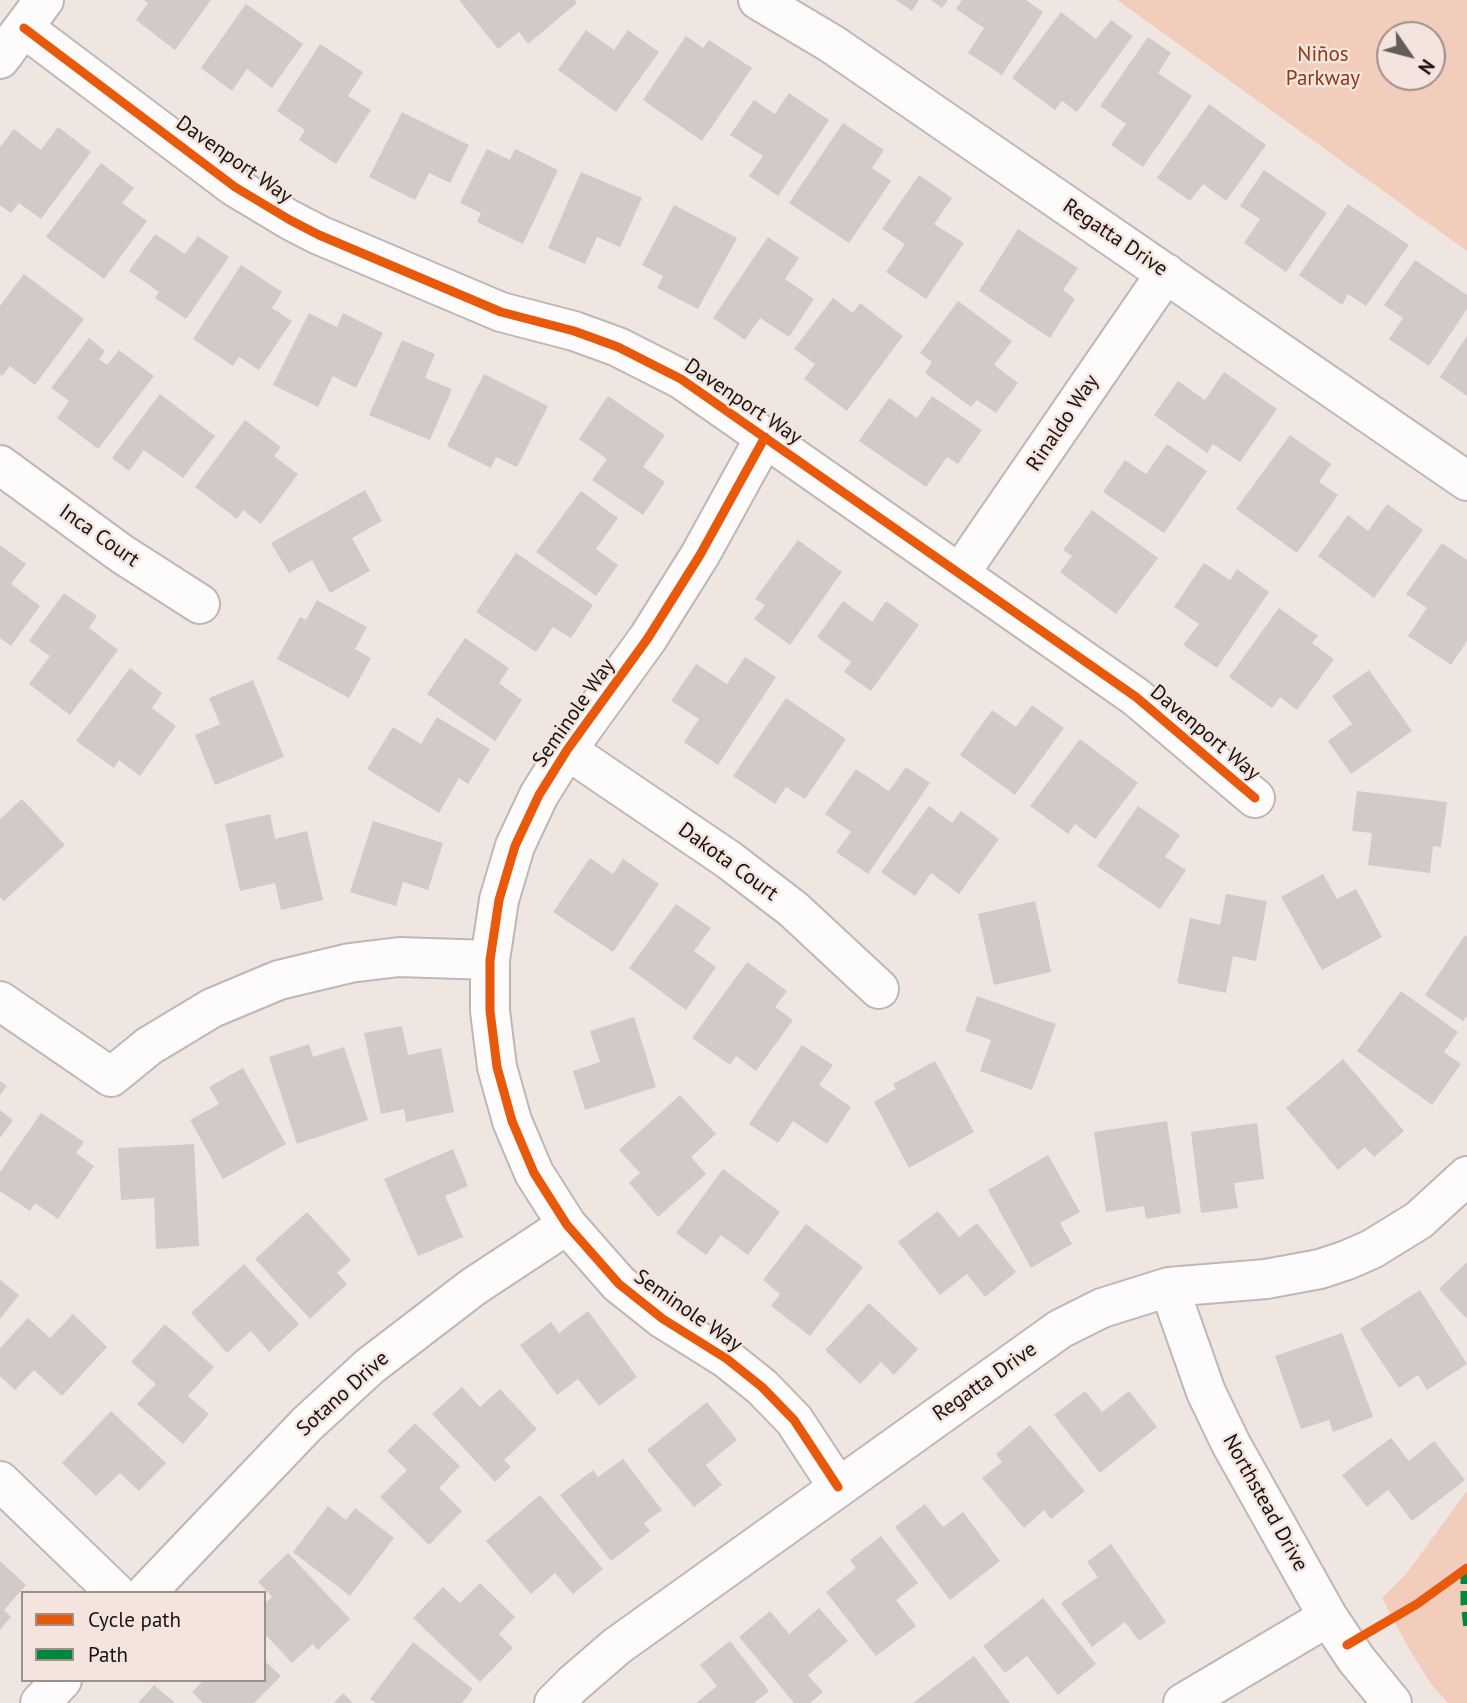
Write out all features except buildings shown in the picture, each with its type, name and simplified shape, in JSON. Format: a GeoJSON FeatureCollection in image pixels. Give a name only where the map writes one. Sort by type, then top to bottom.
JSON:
{"type":"FeatureCollection","features":[{"type":"Feature","properties":{"kind":"street","name":"Regatta Drive"},"geometry":{"type":"LineString","coordinates":[[758,0],[832,44],[1467,481]]}},
{"type":"Feature","properties":{"kind":"street"},"geometry":{"type":"LineString","coordinates":[[0,60],[34,14]]}},
{"type":"Feature","properties":{"kind":"street","name":"Davenport Way"},"geometry":{"type":"LineString","coordinates":[[34,14],[235,187],[290,220],[319,235],[501,312],[574,331],[618,347],[681,379],[1136,696],[1255,798]]}},
{"type":"Feature","properties":{"kind":"street","name":"Rinaldo Way"},"geometry":{"type":"LineString","coordinates":[[960,573],[1166,273]]}},
{"type":"Feature","properties":{"kind":"street","name":"Seminole Way"},"geometry":{"type":"LineString","coordinates":[[765,437],[700,555],[648,638],[567,750],[539,795],[515,846],[499,900],[490,960],[491,1023],[497,1067],[512,1121],[534,1173],[566,1225],[619,1284],[663,1320],[727,1359],[762,1387],[794,1420],[838,1487]]}},
{"type":"Feature","properties":{"kind":"street","name":"Inca Court"},"geometry":{"type":"LineString","coordinates":[[0,464],[122,554],[200,604]]}},
{"type":"Feature","properties":{"kind":"street","name":"Dakota Court"},"geometry":{"type":"LineString","coordinates":[[567,750],[729,860],[793,909],[879,989]]}},
{"type":"Feature","properties":{"kind":"street"},"geometry":{"type":"LineString","coordinates":[[0,1001],[111,1077],[149,1046],[212,1008],[279,980],[350,963],[399,957],[490,960]]}},
{"type":"Feature","properties":{"kind":"street","name":"Regatta Drive"},"geometry":{"type":"LineString","coordinates":[[554,1703],[617,1646],[1060,1329],[1102,1308],[1169,1287],[1266,1279],[1320,1269],[1347,1260],[1419,1220],[1467,1176]]}},
{"type":"Feature","properties":{"kind":"street","name":"Sotano Drive"},"geometry":{"type":"LineString","coordinates":[[148,1591],[307,1424],[370,1366],[473,1287],[566,1225]]}},
{"type":"Feature","properties":{"kind":"street","name":"Northstead Drive"},"geometry":{"type":"LineString","coordinates":[[1169,1287],[1206,1392],[1231,1444],[1328,1617],[1356,1659],[1392,1703]]}},
{"type":"Feature","properties":{"kind":"street"},"geometry":{"type":"LineString","coordinates":[[0,1481],[114,1591]]}},
{"type":"Feature","properties":{"kind":"street"},"geometry":{"type":"LineString","coordinates":[[1183,1703],[1328,1617]]}},
{"type":"Feature","properties":{"kind":"street"},"geometry":{"type":"LineString","coordinates":[[40,1703],[60,1682]]}},
{"type":"Feature","properties":{"kind":"green space","name":"Niños Parkway"},"geometry":{"type":"Polygon","coordinates":[[[1117,0],[1467,0],[1467,251],[1117,0]]]}},
{"type":"Feature","properties":{"kind":"green space"},"geometry":{"type":"Polygon","coordinates":[[[1467,1491],[1467,1703],[1448,1703],[1431,1684],[1409,1649],[1382,1598],[1406,1574],[1467,1491]]]}},
{"type":"Feature","properties":{"kind":"marked path"},"geometry":{"type":"LineString","coordinates":[[1464,1570],[1467,1628]]}},
{"type":"Feature","properties":{"kind":"cycle path"},"geometry":{"type":"LineString","coordinates":[[24,28],[235,187],[290,220],[319,235],[501,312],[574,331],[618,347],[681,379],[1136,697],[1255,798]]}},
{"type":"Feature","properties":{"kind":"cycle path"},"geometry":{"type":"LineString","coordinates":[[765,437],[700,555],[648,638],[567,750],[539,795],[515,846],[499,900],[490,960],[490,1011],[497,1067],[512,1121],[534,1173],[567,1225],[619,1284],[663,1319],[727,1359],[762,1387],[794,1420],[838,1487]]}},
{"type":"Feature","properties":{"kind":"cycle path"},"geometry":{"type":"LineString","coordinates":[[1347,1645],[1417,1604],[1467,1568]]}}]}
